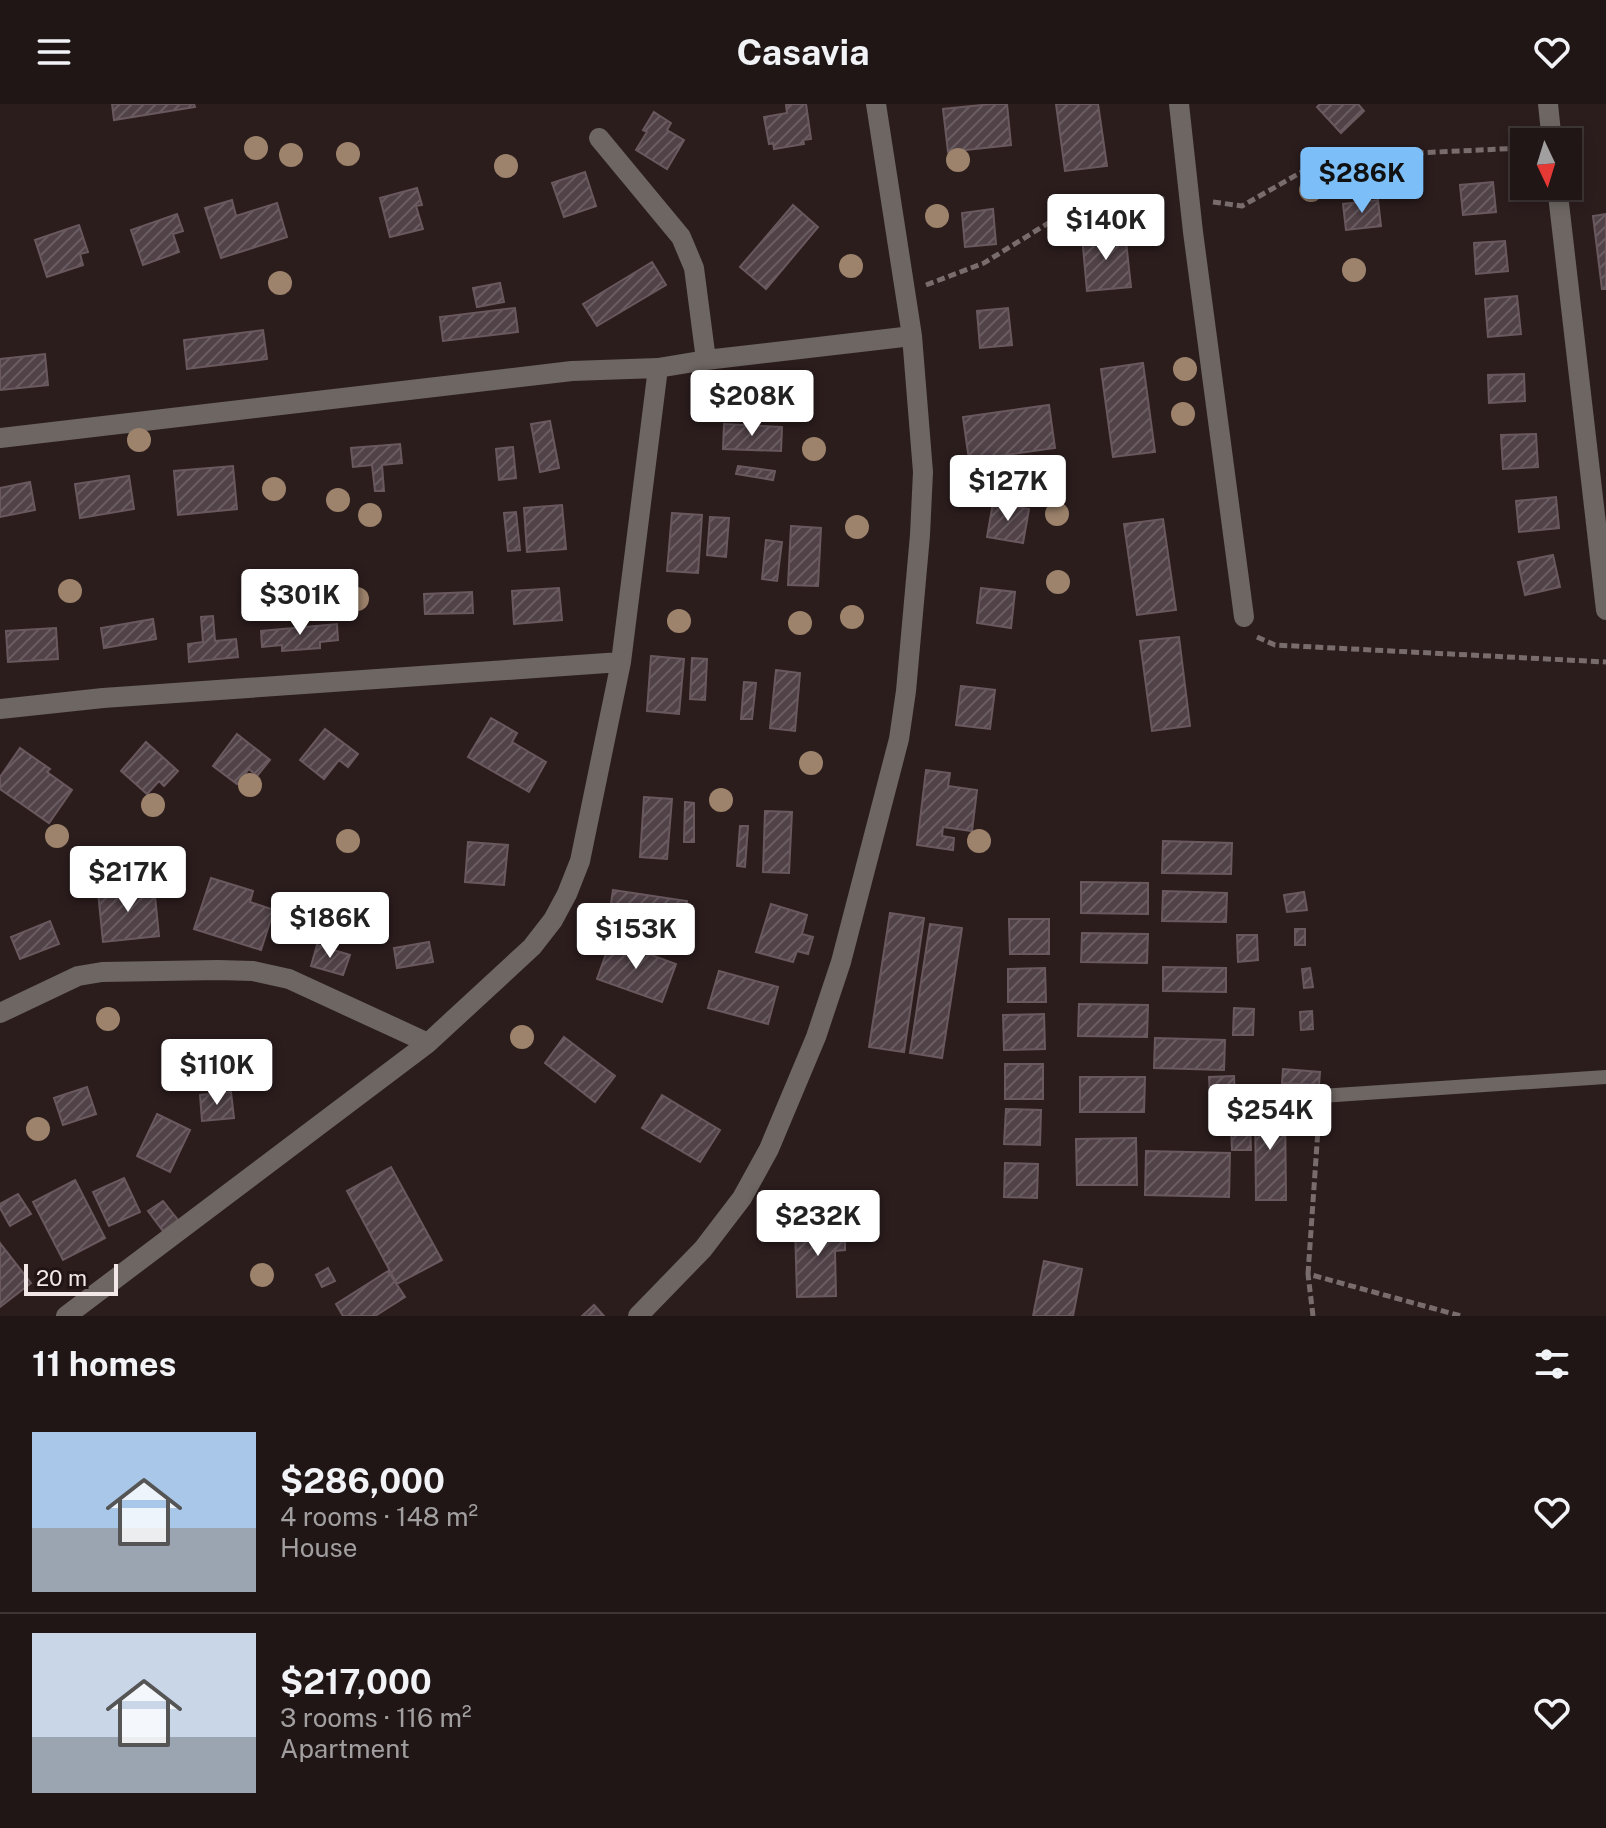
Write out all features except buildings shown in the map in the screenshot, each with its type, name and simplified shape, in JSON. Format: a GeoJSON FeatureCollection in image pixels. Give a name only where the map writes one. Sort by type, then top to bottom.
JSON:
{"type":"FeatureCollection","features":[{"type":"Feature","properties":{"kind":"street"},"geometry":{"type":"LineString","coordinates":[[638,1316],[703,1249],[742,1198],[769,1149],[810,1051],[841,962],[899,739],[906,691],[923,472],[912,336],[876,104]]}},
{"type":"Feature","properties":{"kind":"street"},"geometry":{"type":"LineString","coordinates":[[1179,104],[1244,617]]}},
{"type":"Feature","properties":{"kind":"street"},"geometry":{"type":"LineString","coordinates":[[1548,104],[1551,128]]}},
{"type":"Feature","properties":{"kind":"street"},"geometry":{"type":"LineString","coordinates":[[599,138],[681,237],[694,268],[706,360]]}},
{"type":"Feature","properties":{"kind":"street"},"geometry":{"type":"LineString","coordinates":[[1559,200],[1606,610]]}},
{"type":"Feature","properties":{"kind":"street"},"geometry":{"type":"LineString","coordinates":[[0,438],[572,371],[658,368],[912,336]]}},
{"type":"Feature","properties":{"kind":"street"},"geometry":{"type":"LineString","coordinates":[[66,1316],[428,1043],[532,947],[553,920],[580,861],[621,662],[658,368]]}},
{"type":"Feature","properties":{"kind":"street"},"geometry":{"type":"LineString","coordinates":[[0,709],[103,698],[621,662]]}},
{"type":"Feature","properties":{"kind":"street"},"geometry":{"type":"LineString","coordinates":[[0,1013],[78,976],[102,972],[253,971],[289,979],[428,1043]]}},
{"type":"Feature","properties":{"kind":"lane"},"geometry":{"type":"LineString","coordinates":[[1321,1096],[1606,1077]]}},
{"type":"Feature","properties":{"kind":"path"},"geometry":{"type":"LineString","coordinates":[[1244,617],[1248,630],[1259,639],[1275,645],[1606,662]]}},
{"type":"Feature","properties":{"kind":"path"},"geometry":{"type":"LineString","coordinates":[[1313,1316],[1308,1274],[1321,1096]]}},
{"type":"Feature","properties":{"kind":"path"},"geometry":{"type":"LineString","coordinates":[[1308,1274],[1461,1316]]}}]}
